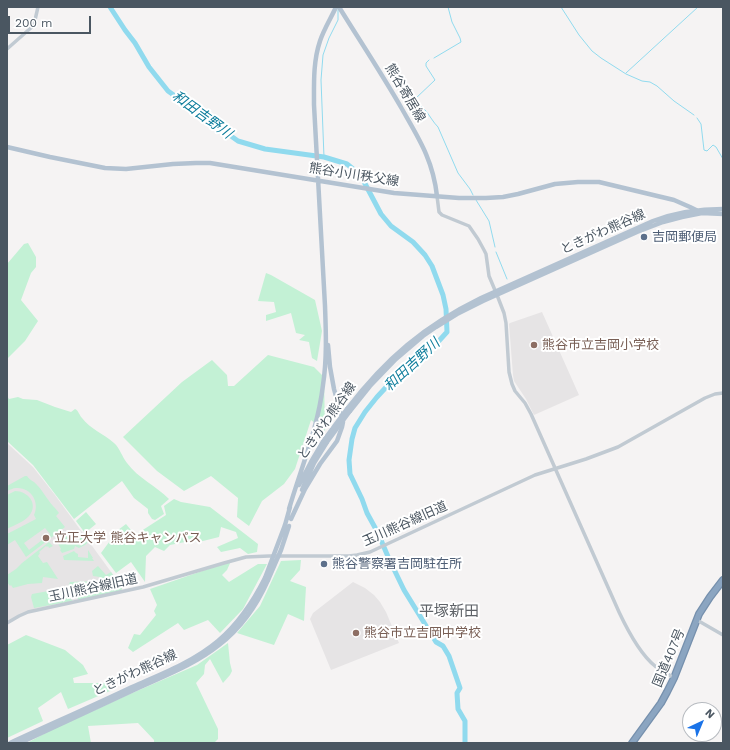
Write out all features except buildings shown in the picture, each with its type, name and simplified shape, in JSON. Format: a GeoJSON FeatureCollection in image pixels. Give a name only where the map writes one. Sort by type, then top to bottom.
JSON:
{"type":"FeatureCollection","features":[{"type":"Feature","properties":{"kind":"highway","name":"国道407号"},"geometry":{"type":"LineString","coordinates":[[632,743],[661,703],[674,678],[697,620],[710,597],[723,580]]}},
{"type":"Feature","properties":{"kind":"main road"},"geometry":{"type":"LineString","coordinates":[[289,509],[315,425],[325,371],[326,334],[314,81],[316,59],[322,37],[337,7]]}},
{"type":"Feature","properties":{"kind":"main road","name":"熊谷寄居線"},"geometry":{"type":"LineString","coordinates":[[337,7],[392,92],[424,148],[433,172],[437,196]]}},
{"type":"Feature","properties":{"kind":"main road","name":"熊谷小川秩父線"},"geometry":{"type":"LineString","coordinates":[[7,147],[105,168],[126,169],[173,164],[210,163],[400,194],[479,198],[503,197],[553,184],[591,181],[670,199],[702,213],[723,214]]}},
{"type":"Feature","properties":{"kind":"main road","name":"熊谷小川秩父線"},"geometry":{"type":"LineString","coordinates":[[696,210],[723,209]]}},
{"type":"Feature","properties":{"kind":"main road","name":"ときがわ熊谷線"},"geometry":{"type":"LineString","coordinates":[[20,743],[174,672],[210,652],[226,639],[244,620],[257,601],[281,550],[289,509],[303,476],[326,441],[349,410],[370,386],[411,345],[436,325],[456,313],[497,293],[653,221],[681,212],[696,210]]}},
{"type":"Feature","properties":{"kind":"main road","name":"ときがわ熊谷線"},"geometry":{"type":"LineString","coordinates":[[497,293],[655,225],[702,213]]}},
{"type":"Feature","properties":{"kind":"main road"},"geometry":{"type":"LineString","coordinates":[[291,519],[308,483],[337,441],[343,422],[334,389],[326,334]]}},
{"type":"Feature","properties":{"kind":"main road","name":"ときがわ熊谷線"},"geometry":{"type":"LineString","coordinates":[[287,525],[291,519],[306,480],[326,441]]}},
{"type":"Feature","properties":{"kind":"main road","name":"ときがわ熊谷線"},"geometry":{"type":"LineString","coordinates":[[10,743],[189,661],[223,636],[238,621],[267,579]]}},
{"type":"Feature","properties":{"kind":"street"},"geometry":{"type":"LineString","coordinates":[[7,48],[33,26],[36,20],[38,7]]}},
{"type":"Feature","properties":{"kind":"street"},"geometry":{"type":"LineString","coordinates":[[437,196],[439,212],[442,215],[469,226],[486,254],[489,276],[497,293],[506,323],[509,372],[512,384],[515,391],[525,403],[531,414],[623,621],[644,654],[655,666],[674,678]]}},
{"type":"Feature","properties":{"kind":"street","name":"玉川熊谷線旧道"},"geometry":{"type":"LineString","coordinates":[[7,623],[28,612],[143,587],[246,558],[270,556],[349,556],[364,554],[535,475],[610,450],[705,398],[715,394],[723,394]]}},
{"type":"Feature","properties":{"kind":"street"},"geometry":{"type":"LineString","coordinates":[[697,620],[723,635]]}},
{"type":"Feature","properties":{"kind":"shaded area","name":"熊谷市立吉岡小学校"},"geometry":{"type":"Polygon","coordinates":[[[542,312],[579,395],[534,415],[526,399],[514,381],[509,324],[542,312]]]}},
{"type":"Feature","properties":{"kind":"shaded area","name":"立正大学 熊谷キャンパス"},"geometry":{"type":"Polygon","coordinates":[[[7,443],[33,467],[55,495],[122,587],[122,590],[35,609],[7,621],[7,443]]]}},
{"type":"Feature","properties":{"kind":"shaded area","name":"熊谷市立吉岡中学校"},"geometry":{"type":"Polygon","coordinates":[[[353,582],[365,588],[380,602],[386,612],[399,643],[331,670],[310,619],[313,613],[353,582]]]}},
{"type":"Feature","properties":{"kind":"green space"},"geometry":{"type":"Polygon","coordinates":[[[28,243],[36,257],[36,267],[31,273],[21,300],[38,321],[25,341],[7,359],[7,264],[24,244],[28,243]]]}},
{"type":"Feature","properties":{"kind":"green space"},"geometry":{"type":"Polygon","coordinates":[[[266,273],[315,300],[322,331],[317,361],[312,358],[309,342],[299,340],[305,335],[296,333],[291,313],[266,321],[266,315],[276,312],[274,302],[258,301],[266,273]]]}},
{"type":"Feature","properties":{"kind":"green space"},"geometry":{"type":"Polygon","coordinates":[[[268,355],[314,367],[324,377],[325,431],[311,420],[295,469],[284,484],[262,501],[249,526],[237,517],[238,498],[211,476],[184,491],[157,471],[123,437],[182,382],[212,360],[227,375],[228,386],[234,386],[268,355]]]}},
{"type":"Feature","properties":{"kind":"green space"},"geometry":{"type":"Polygon","coordinates":[[[7,396],[9,399],[18,397],[37,400],[71,412],[75,409],[85,422],[116,445],[125,461],[136,473],[169,499],[161,506],[164,514],[155,520],[152,519],[148,513],[148,509],[134,498],[122,481],[74,519],[33,465],[7,441],[7,396]]]}},
{"type":"Feature","properties":{"kind":"green space"},"geometry":{"type":"Polygon","coordinates":[[[27,476],[34,482],[59,513],[56,516],[65,527],[26,557],[15,540],[7,545],[7,534],[36,519],[34,515],[36,510],[35,500],[26,490],[16,488],[7,491],[7,486],[27,476]],[[45,528],[24,543],[29,550],[50,534],[45,528]]]}},
{"type":"Feature","properties":{"kind":"green space"},"geometry":{"type":"Polygon","coordinates":[[[15,491],[24,493],[28,496],[31,499],[33,507],[27,518],[7,529],[7,495],[15,491]]]}},
{"type":"Feature","properties":{"kind":"green space"},"geometry":{"type":"Polygon","coordinates":[[[174,499],[181,502],[210,507],[258,544],[257,552],[248,554],[240,548],[221,552],[217,547],[238,538],[236,532],[221,527],[219,537],[199,542],[190,541],[170,545],[164,551],[155,547],[146,556],[145,582],[131,562],[116,573],[101,553],[118,530],[126,524],[135,535],[166,515],[164,506],[174,499]]]}},
{"type":"Feature","properties":{"kind":"green space"},"geometry":{"type":"Polygon","coordinates":[[[86,512],[96,524],[85,533],[76,521],[86,512]]]}},
{"type":"Feature","properties":{"kind":"green space"},"geometry":{"type":"Polygon","coordinates":[[[81,533],[88,542],[79,548],[75,546],[74,549],[62,553],[57,542],[66,535],[73,544],[77,542],[80,546],[83,544],[77,535],[81,533]]]}},
{"type":"Feature","properties":{"kind":"green space"},"geometry":{"type":"Polygon","coordinates":[[[49,542],[53,546],[49,548],[46,546],[39,552],[40,553],[38,556],[43,563],[47,562],[58,579],[43,577],[42,583],[28,584],[13,588],[11,585],[10,586],[7,582],[7,575],[49,542]]]}},
{"type":"Feature","properties":{"kind":"green space"},"geometry":{"type":"Polygon","coordinates":[[[88,550],[94,561],[64,560],[63,556],[74,551],[78,554],[78,557],[88,558],[88,550]]]}},
{"type":"Feature","properties":{"kind":"green space"},"geometry":{"type":"Polygon","coordinates":[[[301,560],[300,570],[290,581],[306,587],[304,621],[288,614],[274,645],[237,633],[260,606],[281,561],[301,560]]]}},
{"type":"Feature","properties":{"kind":"green space"},"geometry":{"type":"Polygon","coordinates":[[[231,561],[227,570],[222,575],[229,582],[258,564],[267,564],[243,609],[220,633],[208,620],[184,630],[178,623],[133,652],[128,648],[134,634],[140,635],[156,615],[154,611],[157,605],[150,589],[231,561]]]}},
{"type":"Feature","properties":{"kind":"green space"},"geometry":{"type":"Polygon","coordinates":[[[98,566],[106,575],[111,572],[122,587],[121,591],[79,600],[67,589],[70,582],[101,581],[100,577],[93,576],[92,571],[98,566]]]}},
{"type":"Feature","properties":{"kind":"green space"},"geometry":{"type":"Polygon","coordinates":[[[54,590],[63,593],[73,601],[34,608],[31,597],[32,594],[54,590]]]}},
{"type":"Feature","properties":{"kind":"green space"},"geometry":{"type":"Polygon","coordinates":[[[26,635],[65,650],[83,665],[88,674],[73,678],[74,683],[108,683],[117,688],[68,709],[61,692],[38,708],[43,721],[7,738],[7,645],[26,635]]]}},
{"type":"Feature","properties":{"kind":"green space"},"geometry":{"type":"Polygon","coordinates":[[[228,643],[232,671],[230,675],[223,683],[210,659],[205,665],[204,674],[196,683],[218,729],[218,739],[214,743],[154,743],[154,740],[138,723],[88,726],[91,743],[27,743],[51,730],[197,665],[228,643]]]}},
{"type":"Feature","properties":{"kind":"waterway","name":"和田吉野川"},"geometry":{"type":"LineString","coordinates":[[110,7],[135,43],[149,67],[168,91],[238,141],[265,149],[324,157],[347,164],[362,178],[381,214],[391,226],[413,242],[425,255],[432,266],[443,295],[446,309],[447,332],[428,351],[402,370],[365,412],[355,428],[349,460],[350,474],[404,590],[436,642],[443,646],[449,656],[460,688],[457,693],[458,709],[465,721],[465,743]]}},
{"type":"Feature","properties":{"kind":"waterway"},"geometry":{"type":"LineString","coordinates":[[434,58],[461,42],[452,22],[448,7]]}},
{"type":"Feature","properties":{"kind":"waterway"},"geometry":{"type":"LineString","coordinates":[[561,7],[579,35],[592,51],[626,74],[642,81],[650,82],[657,86],[674,101],[694,115]]}},
{"type":"Feature","properties":{"kind":"waterway"},"geometry":{"type":"LineString","coordinates":[[626,73],[698,7]]}},
{"type":"Feature","properties":{"kind":"waterway"},"geometry":{"type":"LineString","coordinates":[[324,157],[321,80],[323,55],[338,20],[338,10]]}},
{"type":"Feature","properties":{"kind":"waterway"},"geometry":{"type":"LineString","coordinates":[[429,60],[426,63],[426,66],[435,80],[415,99],[438,127],[458,173],[473,195]]}},
{"type":"Feature","properties":{"kind":"waterway"},"geometry":{"type":"LineString","coordinates":[[697,118],[701,124],[704,150],[707,151],[713,145],[716,147],[723,159]]}},
{"type":"Feature","properties":{"kind":"waterway"},"geometry":{"type":"LineString","coordinates":[[476,200],[489,221],[495,247]]}},
{"type":"Feature","properties":{"kind":"waterway"},"geometry":{"type":"LineString","coordinates":[[496,252],[507,279]]}},
{"type":"Feature","properties":{"kind":"place","name":"吉岡郵便局"},"geometry":{"type":"Point","coordinates":[644,237]}},
{"type":"Feature","properties":{"kind":"place","name":"熊谷市立吉岡小学校"},"geometry":{"type":"Point","coordinates":[534,345]}},
{"type":"Feature","properties":{"kind":"place","name":"立正大学 熊谷キャンパス"},"geometry":{"type":"Point","coordinates":[46,538]}},
{"type":"Feature","properties":{"kind":"place","name":"熊谷警察署吉岡駐在所"},"geometry":{"type":"Point","coordinates":[324,564]}},
{"type":"Feature","properties":{"kind":"place","name":"熊谷市立吉岡中学校"},"geometry":{"type":"Point","coordinates":[356,633]}},
{"type":"Feature","properties":{"kind":"district","name":"平塚新田"},"geometry":{"type":"Point","coordinates":[449,612]}}]}
